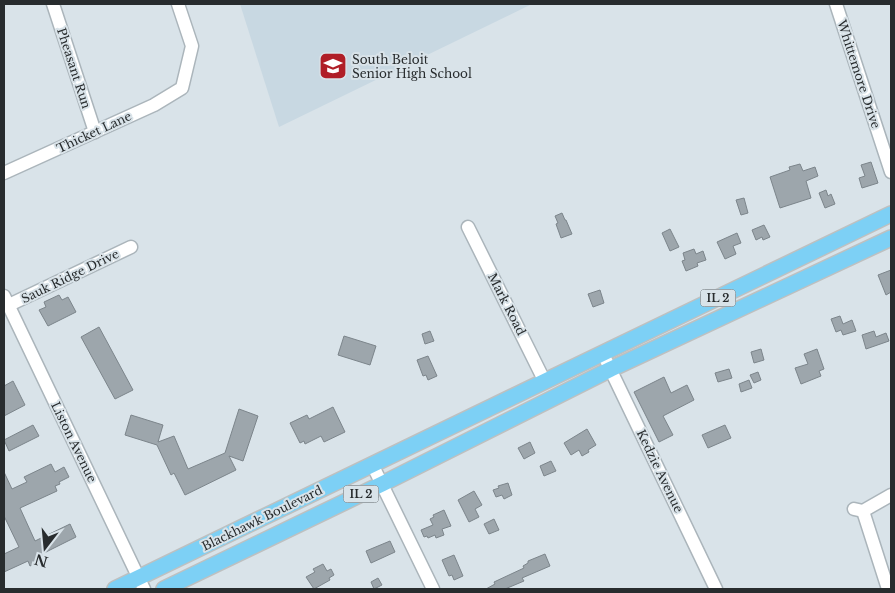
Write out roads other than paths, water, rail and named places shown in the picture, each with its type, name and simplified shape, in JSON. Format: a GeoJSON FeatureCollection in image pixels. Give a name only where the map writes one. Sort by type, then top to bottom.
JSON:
{"type":"FeatureCollection","features":[{"type":"Feature","properties":{"kind":"main road","name":"IL 2"},"geometry":{"type":"LineString","coordinates":[[546,382],[891,214]]}},
{"type":"Feature","properties":{"kind":"main road","name":"IL 2"},"geometry":{"type":"LineString","coordinates":[[611,368],[891,238]]}},
{"type":"Feature","properties":{"kind":"main road","name":"Blackhawk Boulevard"},"geometry":{"type":"LineString","coordinates":[[164,589],[382,484],[611,368]]}},
{"type":"Feature","properties":{"kind":"main road","name":"Blackhawk Boulevard"},"geometry":{"type":"LineString","coordinates":[[115,589],[142,583],[372,464],[546,382]]}},
{"type":"Feature","properties":{"kind":"street","name":"Pheasant Run"},"geometry":{"type":"LineString","coordinates":[[53,4],[95,132]]}},
{"type":"Feature","properties":{"kind":"street","name":"Thicket Lane"},"geometry":{"type":"LineString","coordinates":[[4,173],[154,105],[182,88],[192,46],[178,4]]}},
{"type":"Feature","properties":{"kind":"street","name":"Whittemore Drive"},"geometry":{"type":"LineString","coordinates":[[836,4],[891,172]]}},
{"type":"Feature","properties":{"kind":"street","name":"Mark Road"},"geometry":{"type":"LineString","coordinates":[[468,227],[546,382]]}},
{"type":"Feature","properties":{"kind":"street","name":"Sauk Ridge Drive"},"geometry":{"type":"LineString","coordinates":[[6,301],[131,247]]}},
{"type":"Feature","properties":{"kind":"street","name":"Liston Avenue"},"geometry":{"type":"LineString","coordinates":[[6,301],[142,583]]}},
{"type":"Feature","properties":{"kind":"street","name":"Kedzie Avenue"},"geometry":{"type":"LineString","coordinates":[[603,354],[716,589]]}},
{"type":"Feature","properties":{"kind":"street"},"geometry":{"type":"LineString","coordinates":[[372,464],[433,589]]}},
{"type":"Feature","properties":{"kind":"street"},"geometry":{"type":"LineString","coordinates":[[888,589],[859,510],[891,495]]}},
{"type":"Feature","properties":{"kind":"place","name":"South Beloit Senior High School"},"geometry":{"type":"Point","coordinates":[333,66]}}]}
